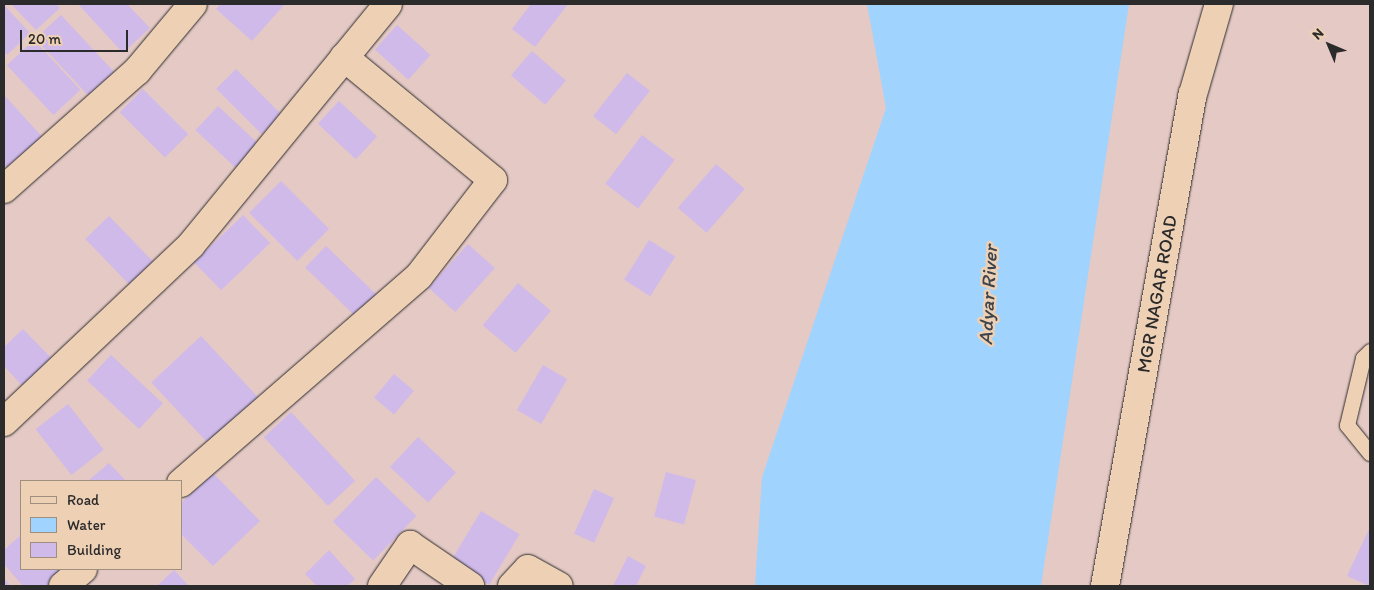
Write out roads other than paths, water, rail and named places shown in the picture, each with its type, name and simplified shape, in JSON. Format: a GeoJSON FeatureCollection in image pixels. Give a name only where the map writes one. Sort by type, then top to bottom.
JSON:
{"type":"FeatureCollection","features":[{"type":"Feature","properties":{"kind":"street"},"geometry":{"type":"LineString","coordinates":[[4,189],[137,71],[193,4]]}},
{"type":"Feature","properties":{"kind":"street"},"geometry":{"type":"LineString","coordinates":[[4,422],[191,245],[388,4]]}},
{"type":"Feature","properties":{"kind":"street","name":"MGR NAGAR ROAD"},"geometry":{"type":"LineString","coordinates":[[1105,586],[1193,94],[1219,4]]}},
{"type":"Feature","properties":{"kind":"street"},"geometry":{"type":"LineString","coordinates":[[182,482],[419,276],[493,180],[344,57]]}},
{"type":"Feature","properties":{"kind":"street"},"geometry":{"type":"LineString","coordinates":[[382,586],[410,545],[470,586]]}},
{"type":"Feature","properties":{"kind":"street"},"geometry":{"type":"LineString","coordinates":[[512,586],[528,569],[558,586]]}},
{"type":"Feature","properties":{"kind":"street"},"geometry":{"type":"LineString","coordinates":[[63,586],[82,570]]}},
{"type":"Feature","properties":{"kind":"lane"},"geometry":{"type":"LineString","coordinates":[[1370,351],[1363,358],[1347,425],[1370,453]]}},
{"type":"Feature","properties":{"kind":"water","name":"Adyar River"},"geometry":{"type":"Polygon","coordinates":[[[867,4],[1129,4],[1041,586],[755,586],[762,477],[886,108],[867,4]]]}}]}
